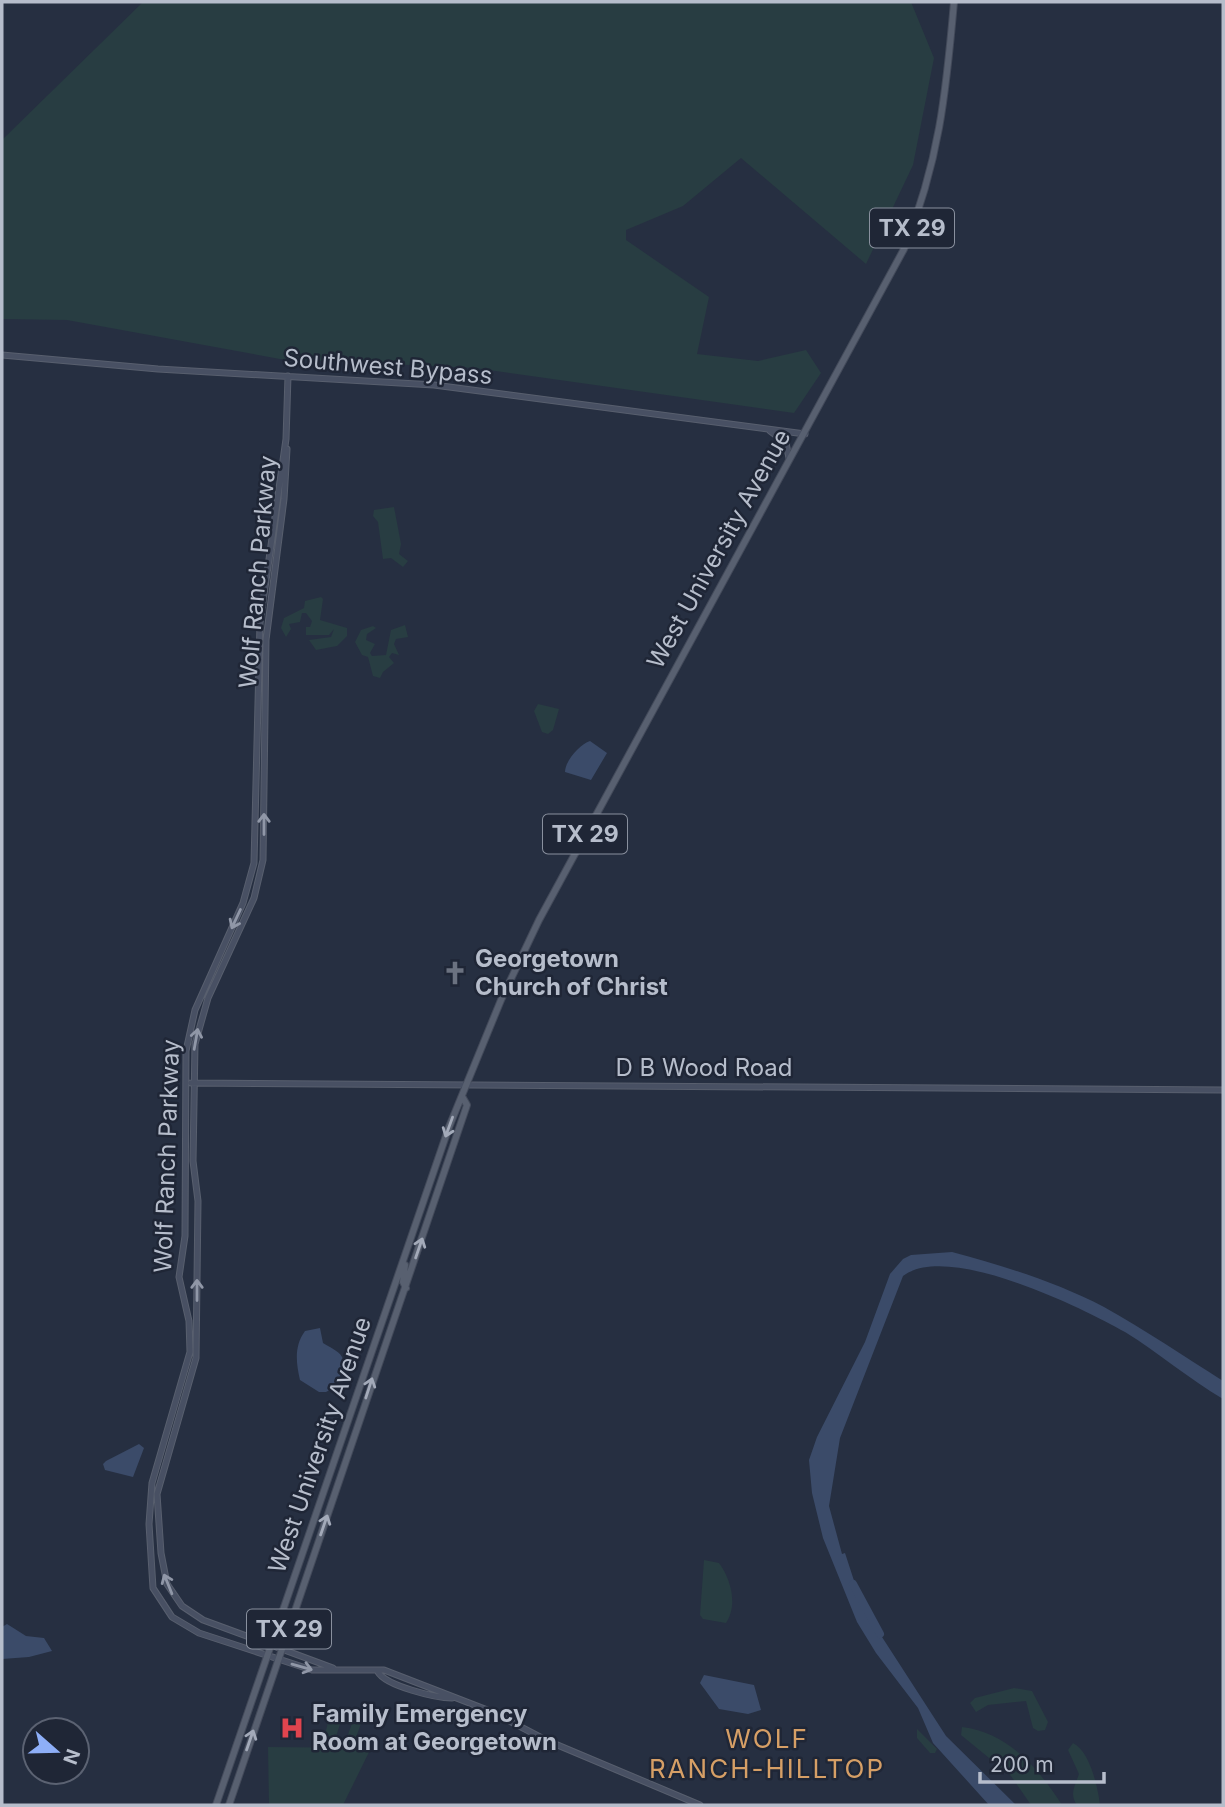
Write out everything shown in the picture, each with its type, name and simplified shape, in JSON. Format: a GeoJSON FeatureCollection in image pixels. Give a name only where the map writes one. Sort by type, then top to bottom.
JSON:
{"type":"FeatureCollection","features":[{"type":"Feature","properties":{"kind":"main road","name":"West University Avenue"},"geometry":{"type":"LineString","coordinates":[[216,1805],[449,1127],[526,945],[890,277],[922,202],[935,157],[946,93],[954,2]]}},
{"type":"Feature","properties":{"kind":"main road","name":"West University Avenue"},"geometry":{"type":"LineString","coordinates":[[229,1805],[467,1105],[463,1098]]}},
{"type":"Feature","properties":{"kind":"main road"},"geometry":{"type":"LineString","coordinates":[[406,1253],[403,1282],[406,1288]]}},
{"type":"Feature","properties":{"kind":"main road"},"geometry":{"type":"LineString","coordinates":[[384,1345],[388,1323],[386,1312]]}},
{"type":"Feature","properties":{"kind":"street","name":"Southwest Bypass"},"geometry":{"type":"LineString","coordinates":[[2,355],[125,366],[434,385],[805,434]]}},
{"type":"Feature","properties":{"kind":"street","name":"Wolf Ranch Parkway"},"geometry":{"type":"LineString","coordinates":[[288,376],[286,488],[267,640],[263,860],[251,904],[202,1013],[194,1051],[193,1161],[198,1201],[196,1354],[154,1472],[149,1524],[152,1578],[160,1603],[181,1625],[312,1670],[384,1670],[490,1711],[548,1741],[700,1805]]}},
{"type":"Feature","properties":{"kind":"street"},"geometry":{"type":"LineString","coordinates":[[770,431],[789,447],[789,463]]}},
{"type":"Feature","properties":{"kind":"street","name":"Wolf Ranch Parkway"},"geometry":{"type":"LineString","coordinates":[[286,439],[260,623],[254,863],[243,903],[195,1010],[186,1051],[185,1236],[179,1278],[190,1330],[189,1356],[185,1386],[159,1481],[158,1524],[164,1572],[172,1594],[189,1613],[336,1670]]}},
{"type":"Feature","properties":{"kind":"street","name":"D B Wood Road"},"geometry":{"type":"LineString","coordinates":[[185,1083],[1223,1090]]}},
{"type":"Feature","properties":{"kind":"street"},"geometry":{"type":"LineString","coordinates":[[149,1524],[158,1524]]}},
{"type":"Feature","properties":{"kind":"street"},"geometry":{"type":"LineString","coordinates":[[214,1638],[218,1626]]}},
{"type":"Feature","properties":{"kind":"green space"},"geometry":{"type":"Polygon","coordinates":[[[143,2],[911,2],[934,58],[913,165],[866,264],[741,158],[683,206],[626,230],[626,240],[709,297],[697,354],[758,361],[806,350],[821,373],[794,413],[475,368],[280,359],[67,320],[2,319],[2,140],[143,2]]]}},
{"type":"Feature","properties":{"kind":"green space"},"geometry":{"type":"Polygon","coordinates":[[[394,507],[401,544],[399,554],[408,561],[403,567],[391,558],[383,559],[378,522],[373,516],[374,510],[394,507]]]}},
{"type":"Feature","properties":{"kind":"green space"},"geometry":{"type":"Polygon","coordinates":[[[321,597],[320,620],[347,628],[347,636],[337,646],[316,650],[309,640],[331,637],[334,629],[329,635],[306,635],[306,627],[310,627],[312,621],[306,613],[302,613],[300,622],[289,624],[291,629],[286,637],[281,628],[284,618],[304,608],[305,601],[321,597]]]}},
{"type":"Feature","properties":{"kind":"green space"},"geometry":{"type":"Polygon","coordinates":[[[405,625],[408,637],[396,639],[394,644],[399,655],[392,653],[389,657],[394,663],[380,678],[373,676],[368,657],[362,655],[355,642],[361,630],[373,626],[376,628],[367,634],[366,640],[375,644],[370,653],[372,656],[386,655],[391,630],[405,625]]]}},
{"type":"Feature","properties":{"kind":"green space"},"geometry":{"type":"Polygon","coordinates":[[[538,704],[559,709],[553,730],[548,734],[542,732],[534,711],[538,704]]]}},
{"type":"Feature","properties":{"kind":"green space"},"geometry":{"type":"Polygon","coordinates":[[[704,1560],[719,1563],[730,1584],[732,1608],[726,1623],[703,1619],[700,1615],[704,1560]]]}},
{"type":"Feature","properties":{"kind":"green space"},"geometry":{"type":"Polygon","coordinates":[[[1014,1688],[1032,1691],[1048,1722],[1045,1730],[1038,1731],[1033,1728],[1026,1701],[988,1705],[976,1712],[970,1703],[975,1698],[1014,1688]]]}},
{"type":"Feature","properties":{"kind":"green space"},"geometry":{"type":"Polygon","coordinates":[[[356,1712],[364,1715],[353,1746],[344,1746],[356,1712]]]}},
{"type":"Feature","properties":{"kind":"green space"},"geometry":{"type":"Polygon","coordinates":[[[329,1718],[341,1721],[333,1746],[323,1743],[329,1718]]]}},
{"type":"Feature","properties":{"kind":"green space"},"geometry":{"type":"Polygon","coordinates":[[[962,1727],[994,1737],[1021,1754],[1043,1778],[1062,1805],[1031,1805],[1011,1776],[961,1735],[962,1727]]]}},
{"type":"Feature","properties":{"kind":"green space"},"geometry":{"type":"Polygon","coordinates":[[[917,1729],[937,1749],[935,1753],[930,1753],[917,1738],[917,1729]]]}},
{"type":"Feature","properties":{"kind":"green space"},"geometry":{"type":"Polygon","coordinates":[[[1073,1743],[1079,1747],[1088,1762],[1100,1805],[1077,1805],[1073,1797],[1079,1774],[1068,1750],[1073,1743]]]}},
{"type":"Feature","properties":{"kind":"green space"},"geometry":{"type":"Polygon","coordinates":[[[268,1747],[371,1748],[343,1805],[269,1805],[268,1747]]]}},
{"type":"Feature","properties":{"kind":"water"},"geometry":{"type":"Polygon","coordinates":[[[590,741],[607,753],[591,780],[565,772],[574,754],[590,741]]]}},
{"type":"Feature","properties":{"kind":"water"},"geometry":{"type":"Polygon","coordinates":[[[952,1252],[1030,1275],[1086,1298],[1223,1381],[1223,1399],[1125,1332],[1047,1294],[1014,1282],[981,1272],[950,1267],[924,1268],[903,1276],[840,1438],[829,1506],[842,1554],[845,1553],[859,1596],[871,1620],[946,1736],[1016,1805],[989,1805],[933,1743],[918,1708],[876,1653],[857,1622],[823,1538],[812,1493],[809,1460],[817,1437],[865,1342],[890,1274],[903,1259],[911,1255],[952,1252]]]}},
{"type":"Feature","properties":{"kind":"water"},"geometry":{"type":"Polygon","coordinates":[[[320,1328],[323,1343],[339,1353],[343,1361],[340,1377],[326,1392],[319,1392],[300,1380],[297,1361],[299,1343],[305,1331],[320,1328]]]}},
{"type":"Feature","properties":{"kind":"water"},"geometry":{"type":"Polygon","coordinates":[[[139,1444],[144,1448],[133,1477],[105,1470],[103,1464],[106,1461],[139,1444]]]}},
{"type":"Feature","properties":{"kind":"water"},"geometry":{"type":"Polygon","coordinates":[[[7,1624],[26,1636],[44,1638],[52,1651],[29,1657],[2,1659],[2,1627],[7,1624]]]}},
{"type":"Feature","properties":{"kind":"water"},"geometry":{"type":"Polygon","coordinates":[[[704,1675],[754,1685],[761,1710],[748,1714],[719,1709],[700,1683],[704,1675]]]}},
{"type":"Feature","properties":{"kind":"waterway"},"geometry":{"type":"LineString","coordinates":[[853,1584],[880,1634]]}},
{"type":"Feature","properties":{"kind":"place","name":"Georgetown Church of Christ"},"geometry":{"type":"Point","coordinates":[455,973]}},
{"type":"Feature","properties":{"kind":"place","name":"Family Emergency Room at Georgetown"},"geometry":{"type":"Point","coordinates":[292,1728]}},
{"type":"Feature","properties":{"kind":"district","name":"WOLF RANCH-HILLTOP"},"geometry":{"type":"Point","coordinates":[767,1754]}}]}
